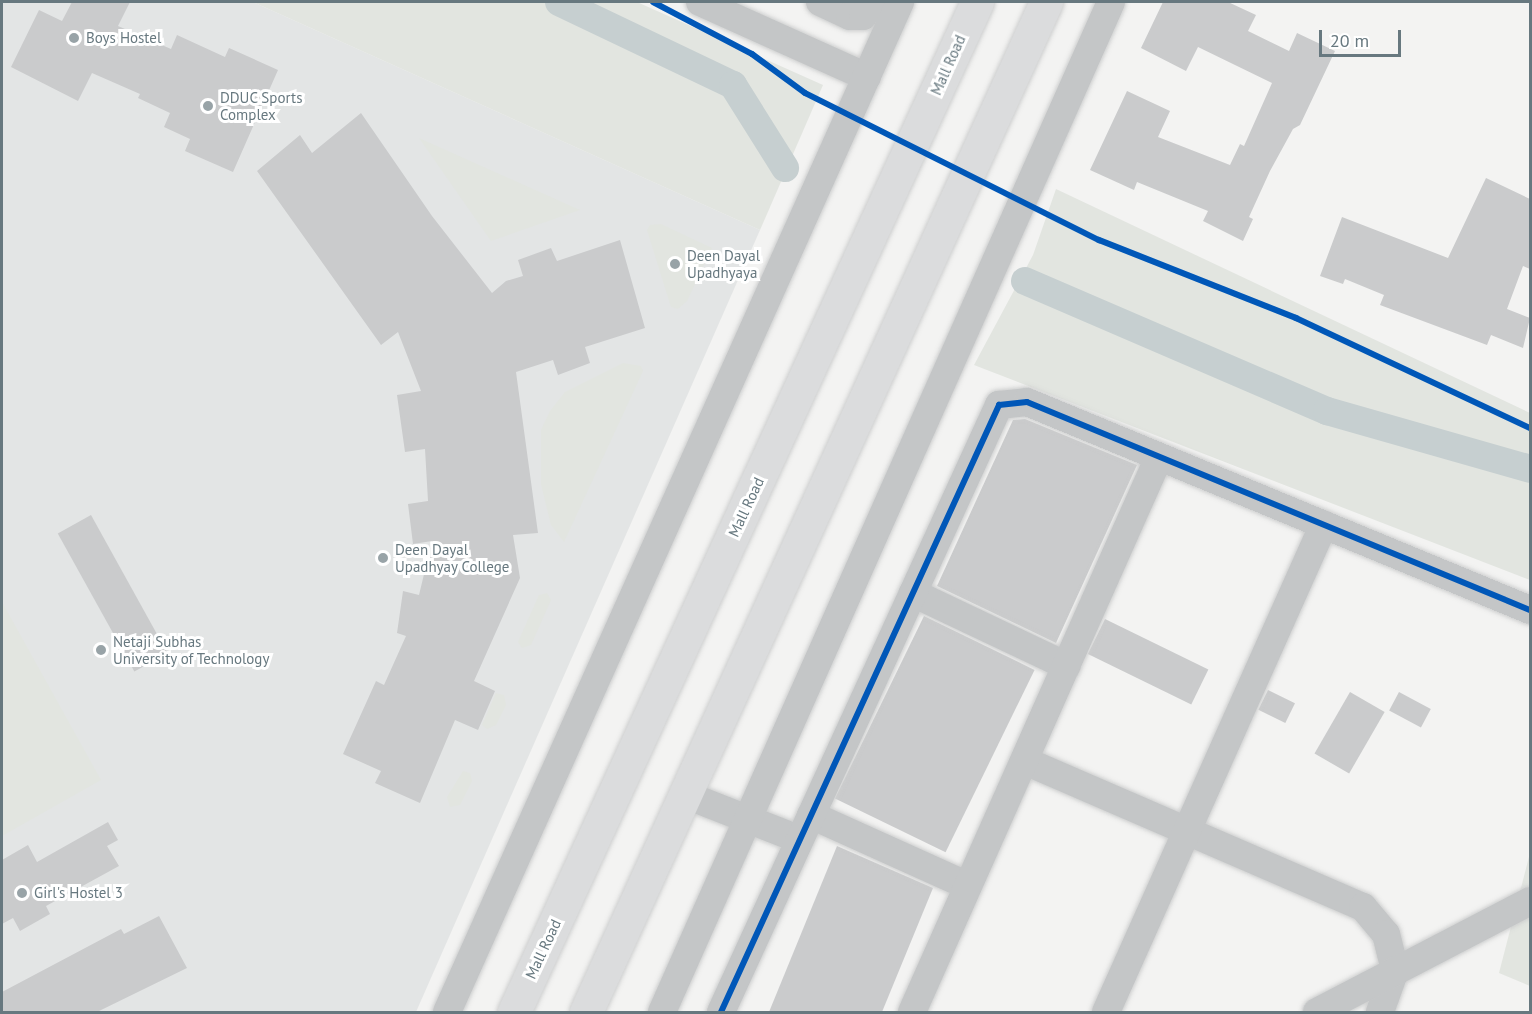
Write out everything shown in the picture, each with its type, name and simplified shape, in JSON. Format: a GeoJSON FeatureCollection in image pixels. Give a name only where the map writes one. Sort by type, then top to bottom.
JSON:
{"type":"FeatureCollection","features":[{"type":"Feature","properties":{"kind":"main road","name":"Mall Road"},"geometry":{"type":"LineString","coordinates":[[514,1012],[977,2]]}},
{"type":"Feature","properties":{"kind":"main road"},"geometry":{"type":"LineString","coordinates":[[586,1012],[1046,2]]}},
{"type":"Feature","properties":{"kind":"street"},"geometry":{"type":"LineString","coordinates":[[700,2],[867,77]]}},
{"type":"Feature","properties":{"kind":"street"},"geometry":{"type":"LineString","coordinates":[[820,2],[850,16],[863,16],[872,2]]}},
{"type":"Feature","properties":{"kind":"street"},"geometry":{"type":"LineString","coordinates":[[447,1012],[900,2]]}},
{"type":"Feature","properties":{"kind":"street"},"geometry":{"type":"LineString","coordinates":[[662,1012],[1111,2]]}},
{"type":"Feature","properties":{"kind":"street"},"geometry":{"type":"LineString","coordinates":[[721,1012],[999,405],[1027,402],[1530,610]]}},
{"type":"Feature","properties":{"kind":"street"},"geometry":{"type":"LineString","coordinates":[[912,1012],[1160,457]]}},
{"type":"Feature","properties":{"kind":"street"},"geometry":{"type":"LineString","coordinates":[[1106,1012],[1324,524]]}},
{"type":"Feature","properties":{"kind":"street"},"geometry":{"type":"LineString","coordinates":[[913,593],[1067,666]]}},
{"type":"Feature","properties":{"kind":"street"},"geometry":{"type":"LineString","coordinates":[[1025,761],[1364,907],[1386,934],[1395,970],[1380,1012]]}},
{"type":"Feature","properties":{"kind":"street"},"geometry":{"type":"LineString","coordinates":[[686,795],[746,819],[805,827],[968,886]]}},
{"type":"Feature","properties":{"kind":"street"},"geometry":{"type":"LineString","coordinates":[[1317,1012],[1530,901]]}},
{"type":"Feature","properties":{"kind":"shaded area","name":"Deen Dayal Upadhyay College"},"geometry":{"type":"Polygon","coordinates":[[[2,2],[253,2],[760,230],[416,1012],[2,1012],[2,2]]]}},
{"type":"Feature","properties":{"kind":"shaded area"},"geometry":{"type":"Polygon","coordinates":[[[253,2],[637,2],[823,85],[760,230],[253,2]]]}},
{"type":"Feature","properties":{"kind":"shaded area"},"geometry":{"type":"Polygon","coordinates":[[[419,138],[580,210],[491,241],[419,138]]]}},
{"type":"Feature","properties":{"kind":"shaded area"},"geometry":{"type":"Polygon","coordinates":[[[1056,189],[1530,413],[1530,580],[974,365],[1033,255],[1056,189]]]}},
{"type":"Feature","properties":{"kind":"shaded area"},"geometry":{"type":"Polygon","coordinates":[[[661,224],[712,248],[687,301],[678,309],[671,307],[647,230],[650,225],[661,224]]]}},
{"type":"Feature","properties":{"kind":"shaded area"},"geometry":{"type":"Polygon","coordinates":[[[623,363],[641,366],[643,371],[564,542],[551,525],[541,484],[541,430],[550,411],[565,392],[623,363]]]}},
{"type":"Feature","properties":{"kind":"shaded area"},"geometry":{"type":"Polygon","coordinates":[[[547,593],[551,600],[531,645],[522,648],[518,642],[539,595],[547,593]]]}},
{"type":"Feature","properties":{"kind":"shaded area"},"geometry":{"type":"Polygon","coordinates":[[[2,602],[101,780],[2,836],[2,602]]]}},
{"type":"Feature","properties":{"kind":"shaded area"},"geometry":{"type":"Polygon","coordinates":[[[496,693],[504,695],[506,705],[496,725],[487,729],[482,725],[496,693]]]}},
{"type":"Feature","properties":{"kind":"shaded area"},"geometry":{"type":"Polygon","coordinates":[[[463,771],[470,773],[472,781],[460,805],[450,807],[447,797],[463,771]]]}},
{"type":"Feature","properties":{"kind":"shaded area"},"geometry":{"type":"Polygon","coordinates":[[[1530,853],[1530,986],[1499,973],[1530,853]]]}},
{"type":"Feature","properties":{"kind":"building"},"geometry":{"type":"Polygon","coordinates":[[[72,2],[130,2],[118,26],[171,49],[177,35],[225,57],[229,48],[278,70],[233,172],[185,151],[190,139],[164,127],[170,113],[138,98],[140,94],[92,73],[78,101],[11,67],[39,10],[62,21],[72,2]]]}},
{"type":"Feature","properties":{"kind":"building"},"geometry":{"type":"Polygon","coordinates":[[[1163,2],[1228,2],[1256,15],[1248,31],[1289,51],[1297,33],[1335,51],[1300,125],[1293,129],[1270,171],[1249,217],[1253,219],[1243,241],[1203,221],[1208,211],[1137,182],[1134,190],[1090,170],[1127,91],[1170,111],[1158,137],[1230,165],[1240,144],[1244,146],[1272,83],[1198,47],[1186,71],[1141,48],[1163,2]]]}},
{"type":"Feature","properties":{"kind":"building"},"geometry":{"type":"Polygon","coordinates":[[[361,113],[432,216],[492,293],[506,281],[523,276],[518,260],[551,248],[557,261],[620,240],[645,328],[585,347],[590,363],[558,375],[553,360],[516,372],[538,533],[513,535],[520,578],[474,681],[495,691],[478,730],[455,720],[420,803],[375,783],[381,771],[343,754],[376,681],[384,685],[406,636],[397,633],[403,591],[419,595],[432,541],[413,544],[408,504],[428,501],[425,449],[405,452],[397,395],[421,391],[398,332],[381,345],[257,171],[300,135],[312,153],[361,113]]]}},
{"type":"Feature","properties":{"kind":"building"},"geometry":{"type":"Polygon","coordinates":[[[1486,178],[1530,199],[1530,269],[1523,266],[1507,309],[1530,318],[1523,348],[1491,335],[1487,345],[1380,305],[1384,295],[1345,279],[1343,284],[1320,276],[1342,217],[1448,258],[1486,178]]]}},
{"type":"Feature","properties":{"kind":"building"},"geometry":{"type":"Polygon","coordinates":[[[1025,419],[1137,465],[1056,643],[937,586],[1013,420],[1025,419]]]}},
{"type":"Feature","properties":{"kind":"building"},"geometry":{"type":"Polygon","coordinates":[[[91,515],[168,653],[134,672],[58,533],[91,515]]]}},
{"type":"Feature","properties":{"kind":"building"},"geometry":{"type":"Polygon","coordinates":[[[924,616],[1035,670],[946,852],[835,798],[924,616]]]}},
{"type":"Feature","properties":{"kind":"building"},"geometry":{"type":"Polygon","coordinates":[[[1105,619],[1208,669],[1191,704],[1088,654],[1105,619]]]}},
{"type":"Feature","properties":{"kind":"building"},"geometry":{"type":"Polygon","coordinates":[[[1268,690],[1295,703],[1285,723],[1258,710],[1268,690]]]}},
{"type":"Feature","properties":{"kind":"building"},"geometry":{"type":"Polygon","coordinates":[[[1350,692],[1385,712],[1349,773],[1314,753],[1350,692]]]}},
{"type":"Feature","properties":{"kind":"building"},"geometry":{"type":"Polygon","coordinates":[[[1399,692],[1431,709],[1421,727],[1389,711],[1399,692]]]}},
{"type":"Feature","properties":{"kind":"building"},"geometry":{"type":"Polygon","coordinates":[[[108,822],[118,840],[107,846],[119,866],[46,906],[50,914],[20,931],[13,918],[2,924],[2,860],[28,845],[37,862],[108,822]]]}},
{"type":"Feature","properties":{"kind":"building"},"geometry":{"type":"Polygon","coordinates":[[[837,846],[933,888],[882,1012],[769,1012],[837,846]]]}},
{"type":"Feature","properties":{"kind":"building"},"geometry":{"type":"Polygon","coordinates":[[[159,916],[187,968],[97,1012],[2,1012],[2,992],[121,929],[124,934],[159,916]]]}},
{"type":"Feature","properties":{"kind":"waterway"},"geometry":{"type":"LineString","coordinates":[[559,2],[733,85],[785,168]]}},
{"type":"Feature","properties":{"kind":"waterway"},"geometry":{"type":"LineString","coordinates":[[1025,281],[1327,411],[1530,469]]}},
{"type":"Feature","properties":{"kind":"cycle path"},"geometry":{"type":"LineString","coordinates":[[653,2],[752,54],[805,93],[1099,240],[1296,318],[1530,428]]}},
{"type":"Feature","properties":{"kind":"cycle path"},"geometry":{"type":"LineString","coordinates":[[721,1012],[999,405],[1027,402],[1530,610]]}},
{"type":"Feature","properties":{"kind":"place","name":"Boys Hostel"},"geometry":{"type":"Point","coordinates":[74,38]}},
{"type":"Feature","properties":{"kind":"place","name":"DDUC Sports Complex"},"geometry":{"type":"Point","coordinates":[208,106]}},
{"type":"Feature","properties":{"kind":"place","name":"Deen Dayal Upadhyaya"},"geometry":{"type":"Point","coordinates":[675,264]}},
{"type":"Feature","properties":{"kind":"place","name":"Deen Dayal Upadhyay College"},"geometry":{"type":"Point","coordinates":[383,558]}},
{"type":"Feature","properties":{"kind":"place","name":"Netaji Subhas University of Technology"},"geometry":{"type":"Point","coordinates":[101,650]}},
{"type":"Feature","properties":{"kind":"place","name":"Girl's Hostel 3"},"geometry":{"type":"Point","coordinates":[22,893]}}]}
